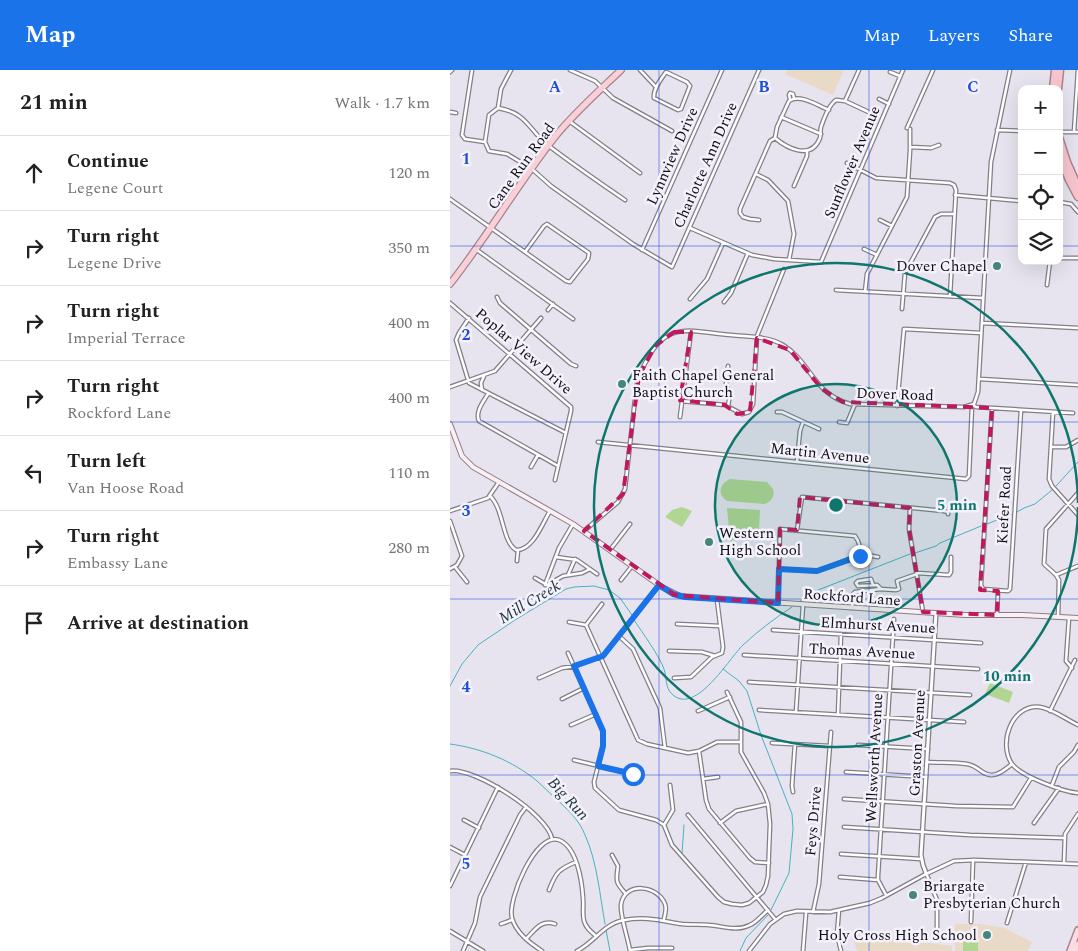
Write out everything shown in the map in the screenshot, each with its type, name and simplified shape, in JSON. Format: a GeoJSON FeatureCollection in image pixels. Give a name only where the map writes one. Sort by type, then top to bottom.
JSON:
{"type":"FeatureCollection","features":[{"type":"Feature","properties":{"kind":"highway","name":"Cane Run Road"},"geometry":{"type":"LineString","coordinates":[[450,284],[477,250],[548,146],[621,70]]}},
{"type":"Feature","properties":{"kind":"highway"},"geometry":{"type":"LineString","coordinates":[[1053,85],[1055,70]]}},
{"type":"Feature","properties":{"kind":"highway"},"geometry":{"type":"LineString","coordinates":[[1058,85],[1060,70]]}},
{"type":"Feature","properties":{"kind":"highway"},"geometry":{"type":"LineString","coordinates":[[1063,150],[1078,188]]}},
{"type":"Feature","properties":{"kind":"highway"},"geometry":{"type":"LineString","coordinates":[[1063,165],[1078,197]]}},
{"type":"Feature","properties":{"kind":"main road","name":"Rockford Lane"},"geometry":{"type":"LineString","coordinates":[[450,424],[460,452],[473,467],[573,524],[659,585],[680,596],[716,600],[936,613],[1078,618]]}},
{"type":"Feature","properties":{"kind":"main road"},"geometry":{"type":"LineString","coordinates":[[1070,951],[1078,930]]}},
{"type":"Feature","properties":{"kind":"main road"},"geometry":{"type":"LineString","coordinates":[[1075,951],[1078,944]]}},
{"type":"Feature","properties":{"kind":"street"},"geometry":{"type":"LineString","coordinates":[[472,70],[462,136],[465,139],[484,142]]}},
{"type":"Feature","properties":{"kind":"street"},"geometry":{"type":"LineString","coordinates":[[511,70],[501,89],[498,108],[490,115],[484,142],[486,147],[491,152],[507,154],[532,169],[551,186],[642,250]]}},
{"type":"Feature","properties":{"kind":"street"},"geometry":{"type":"LineString","coordinates":[[570,70],[595,81],[613,98],[672,131]]}},
{"type":"Feature","properties":{"kind":"street"},"geometry":{"type":"LineString","coordinates":[[640,70],[656,87]]}},
{"type":"Feature","properties":{"kind":"street","name":"Lynnview Drive"},"geometry":{"type":"LineString","coordinates":[[642,250],[722,70]]}},
{"type":"Feature","properties":{"kind":"street","name":"Charlotte Ann Drive"},"geometry":{"type":"LineString","coordinates":[[642,250],[673,266],[759,70]]}},
{"type":"Feature","properties":{"kind":"street"},"geometry":{"type":"LineString","coordinates":[[845,101],[859,70]]}},
{"type":"Feature","properties":{"kind":"street","name":"Sunflower Avenue"},"geometry":{"type":"LineString","coordinates":[[789,260],[819,262],[822,260],[903,70]]}},
{"type":"Feature","properties":{"kind":"street"},"geometry":{"type":"LineString","coordinates":[[865,292],[867,274],[907,199],[910,147],[908,128],[933,70]]}},
{"type":"Feature","properties":{"kind":"street"},"geometry":{"type":"LineString","coordinates":[[973,405],[978,396],[991,162],[1010,70]]}},
{"type":"Feature","properties":{"kind":"street"},"geometry":{"type":"LineString","coordinates":[[1074,132],[1078,70]]}},
{"type":"Feature","properties":{"kind":"street"},"geometry":{"type":"LineString","coordinates":[[666,72],[687,82],[690,86],[681,110],[656,100],[654,94],[656,87],[666,72]]}},
{"type":"Feature","properties":{"kind":"street"},"geometry":{"type":"LineString","coordinates":[[890,72],[900,76]]}},
{"type":"Feature","properties":{"kind":"street"},"geometry":{"type":"LineString","coordinates":[[759,220],[743,217],[740,213],[770,141],[775,138],[781,117],[792,99],[800,98],[829,110]]}},
{"type":"Feature","properties":{"kind":"street"},"geometry":{"type":"LineString","coordinates":[[878,99],[889,104]]}},
{"type":"Feature","properties":{"kind":"street"},"geometry":{"type":"LineString","coordinates":[[775,138],[780,143],[799,152],[807,151],[817,143],[821,134],[821,128],[835,100],[845,101],[875,115]]}},
{"type":"Feature","properties":{"kind":"street"},"geometry":{"type":"LineString","coordinates":[[498,108],[520,115],[548,146],[626,200]]}},
{"type":"Feature","properties":{"kind":"street"},"geometry":{"type":"LineString","coordinates":[[450,112],[456,113]]}},
{"type":"Feature","properties":{"kind":"street"},"geometry":{"type":"LineString","coordinates":[[781,117],[821,134]]}},
{"type":"Feature","properties":{"kind":"street"},"geometry":{"type":"LineString","coordinates":[[569,122],[640,173]]}},
{"type":"Feature","properties":{"kind":"street"},"geometry":{"type":"LineString","coordinates":[[997,130],[1018,131]]}},
{"type":"Feature","properties":{"kind":"street"},"geometry":{"type":"LineString","coordinates":[[1063,132],[1078,132]]}},
{"type":"Feature","properties":{"kind":"street"},"geometry":{"type":"LineString","coordinates":[[910,147],[931,148],[939,145]]}},
{"type":"Feature","properties":{"kind":"street"},"geometry":{"type":"LineString","coordinates":[[794,186],[807,156],[807,151]]}},
{"type":"Feature","properties":{"kind":"street"},"geometry":{"type":"LineString","coordinates":[[847,163],[876,178],[950,182],[954,185],[956,188],[950,296]]}},
{"type":"Feature","properties":{"kind":"street"},"geometry":{"type":"LineString","coordinates":[[689,228],[748,253],[768,258],[789,260],[794,234],[788,202],[768,180],[756,174]]}},
{"type":"Feature","properties":{"kind":"street"},"geometry":{"type":"LineString","coordinates":[[955,195],[1018,201]]}},
{"type":"Feature","properties":{"kind":"street"},"geometry":{"type":"LineString","coordinates":[[450,199],[491,229],[524,252],[569,282],[573,280],[589,258],[587,251],[547,224],[524,252]]}},
{"type":"Feature","properties":{"kind":"street"},"geometry":{"type":"LineString","coordinates":[[1063,203],[1072,204],[1078,212]]}},
{"type":"Feature","properties":{"kind":"street"},"geometry":{"type":"LineString","coordinates":[[902,309],[907,270],[935,218],[941,214],[954,214]]}},
{"type":"Feature","properties":{"kind":"street"},"geometry":{"type":"LineString","coordinates":[[880,220],[892,226]]}},
{"type":"Feature","properties":{"kind":"street"},"geometry":{"type":"LineString","coordinates":[[690,299],[707,279],[723,242]]}},
{"type":"Feature","properties":{"kind":"street"},"geometry":{"type":"LineString","coordinates":[[864,248],[877,255]]}},
{"type":"Feature","properties":{"kind":"street"},"geometry":{"type":"LineString","coordinates":[[477,250],[573,319]]}},
{"type":"Feature","properties":{"kind":"street"},"geometry":{"type":"LineString","coordinates":[[724,302],[731,293],[748,253]]}},
{"type":"Feature","properties":{"kind":"street"},"geometry":{"type":"LineString","coordinates":[[1063,258],[1078,258]]}},
{"type":"Feature","properties":{"kind":"street"},"geometry":{"type":"LineString","coordinates":[[1047,285],[1050,265]]}},
{"type":"Feature","properties":{"kind":"street"},"geometry":{"type":"LineString","coordinates":[[681,400],[728,406],[737,413],[742,414],[749,412],[752,407],[757,338],[784,269]]}},
{"type":"Feature","properties":{"kind":"street"},"geometry":{"type":"LineString","coordinates":[[836,290],[983,298]]}},
{"type":"Feature","properties":{"kind":"street"},"geometry":{"type":"LineString","coordinates":[[497,297],[500,303],[571,364],[576,366]]}},
{"type":"Feature","properties":{"kind":"street","name":"Poplar View Drive"},"geometry":{"type":"LineString","coordinates":[[450,303],[570,406],[571,411],[554,480]]}},
{"type":"Feature","properties":{"kind":"street"},"geometry":{"type":"LineString","coordinates":[[548,310],[553,304]]}},
{"type":"Feature","properties":{"kind":"street"},"geometry":{"type":"LineString","coordinates":[[469,318],[456,340],[470,384],[566,433]]}},
{"type":"Feature","properties":{"kind":"street"},"geometry":{"type":"LineString","coordinates":[[450,387],[484,376],[497,369],[541,318]]}},
{"type":"Feature","properties":{"kind":"street"},"geometry":{"type":"LineString","coordinates":[[982,323],[1078,328]]}},
{"type":"Feature","properties":{"kind":"street"},"geometry":{"type":"LineString","coordinates":[[897,406],[904,329],[981,333]]}},
{"type":"Feature","properties":{"kind":"street","name":"Dover Road"},"geometry":{"type":"LineString","coordinates":[[584,532],[622,496],[626,485],[636,386],[645,363],[655,346],[663,338],[674,332],[691,332],[773,341],[790,350],[826,392],[843,402],[897,406],[964,407],[973,405],[976,407],[1073,413]]}},
{"type":"Feature","properties":{"kind":"street"},"geometry":{"type":"LineString","coordinates":[[680,417],[691,332]]}},
{"type":"Feature","properties":{"kind":"street"},"geometry":{"type":"LineString","coordinates":[[728,366],[726,383],[730,395],[728,406]]}},
{"type":"Feature","properties":{"kind":"street"},"geometry":{"type":"LineString","coordinates":[[482,390],[481,383],[484,376]]}},
{"type":"Feature","properties":{"kind":"street"},"geometry":{"type":"LineString","coordinates":[[979,378],[1078,385]]}},
{"type":"Feature","properties":{"kind":"street"},"geometry":{"type":"LineString","coordinates":[[488,393],[478,414],[479,422],[558,466]]}},
{"type":"Feature","properties":{"kind":"street"},"geometry":{"type":"LineString","coordinates":[[839,422],[846,423],[855,404]]}},
{"type":"Feature","properties":{"kind":"street","name":"Martin Avenue"},"geometry":{"type":"LineString","coordinates":[[598,442],[967,479],[969,476],[973,405]]}},
{"type":"Feature","properties":{"kind":"street"},"geometry":{"type":"LineString","coordinates":[[992,408],[981,585],[984,590],[998,591],[997,615]]}},
{"type":"Feature","properties":{"kind":"street","name":"Kiefer Road"},"geometry":{"type":"LineString","coordinates":[[998,591],[1008,591],[1011,587],[1021,410]]}},
{"type":"Feature","properties":{"kind":"street"},"geometry":{"type":"LineString","coordinates":[[776,412],[782,412],[819,430]]}},
{"type":"Feature","properties":{"kind":"street"},"geometry":{"type":"LineString","coordinates":[[1052,412],[1050,482],[1078,515]]}},
{"type":"Feature","properties":{"kind":"street"},"geometry":{"type":"LineString","coordinates":[[797,462],[800,431],[803,422]]}},
{"type":"Feature","properties":{"kind":"street"},"geometry":{"type":"LineString","coordinates":[[1051,446],[1065,447],[1078,440]]}},
{"type":"Feature","properties":{"kind":"street"},"geometry":{"type":"LineString","coordinates":[[532,467],[538,455]]}},
{"type":"Feature","properties":{"kind":"street"},"geometry":{"type":"LineString","coordinates":[[450,511],[486,499],[499,482]]}},
{"type":"Feature","properties":{"kind":"street"},"geometry":{"type":"LineString","coordinates":[[1058,617],[1059,582],[1056,575],[1044,564],[1045,533],[1048,526],[1078,493]]}},
{"type":"Feature","properties":{"kind":"street"},"geometry":{"type":"LineString","coordinates":[[490,496],[497,506],[510,544],[518,550],[523,550],[528,546],[540,531],[550,510]]}},
{"type":"Feature","properties":{"kind":"street"},"geometry":{"type":"LineString","coordinates":[[798,530],[801,497],[944,511],[948,512],[948,514]]}},
{"type":"Feature","properties":{"kind":"street"},"geometry":{"type":"LineString","coordinates":[[910,508],[909,529],[922,612]]}},
{"type":"Feature","properties":{"kind":"street"},"geometry":{"type":"LineString","coordinates":[[450,521],[462,556],[455,568],[450,570]]}},
{"type":"Feature","properties":{"kind":"street"},"geometry":{"type":"LineString","coordinates":[[545,585],[559,548],[573,524]]}},
{"type":"Feature","properties":{"kind":"street"},"geometry":{"type":"LineString","coordinates":[[610,550],[630,524]]}},
{"type":"Feature","properties":{"kind":"street"},"geometry":{"type":"LineString","coordinates":[[778,603],[780,529],[855,536],[862,554]]}},
{"type":"Feature","properties":{"kind":"street"},"geometry":{"type":"LineString","coordinates":[[517,562],[518,550]]}},
{"type":"Feature","properties":{"kind":"street"},"geometry":{"type":"LineString","coordinates":[[779,569],[817,571],[862,554],[878,557]]}},
{"type":"Feature","properties":{"kind":"street"},"geometry":{"type":"LineString","coordinates":[[556,557],[575,560],[597,574]]}},
{"type":"Feature","properties":{"kind":"street"},"geometry":{"type":"LineString","coordinates":[[852,608],[853,594],[855,592],[899,589],[898,581],[917,574],[949,575],[951,572],[951,557]]}},
{"type":"Feature","properties":{"kind":"street"},"geometry":{"type":"LineString","coordinates":[[568,575],[575,560]]}},
{"type":"Feature","properties":{"kind":"street"},"geometry":{"type":"LineString","coordinates":[[621,580],[632,566]]}},
{"type":"Feature","properties":{"kind":"street"},"geometry":{"type":"LineString","coordinates":[[1056,575],[1078,566]]}},
{"type":"Feature","properties":{"kind":"street"},"geometry":{"type":"LineString","coordinates":[[455,568],[467,582]]}},
{"type":"Feature","properties":{"kind":"street"},"geometry":{"type":"LineString","coordinates":[[545,585],[568,575],[582,573],[590,569]]}},
{"type":"Feature","properties":{"kind":"street"},"geometry":{"type":"LineString","coordinates":[[534,578],[545,585]]}},
{"type":"Feature","properties":{"kind":"street"},"geometry":{"type":"LineString","coordinates":[[873,585],[871,579],[856,583],[858,586],[877,585],[881,589]]}},
{"type":"Feature","properties":{"kind":"street"},"geometry":{"type":"LineString","coordinates":[[539,678],[562,668],[574,666],[600,656],[619,636],[659,585]]}},
{"type":"Feature","properties":{"kind":"street"},"geometry":{"type":"LineString","coordinates":[[674,678],[691,677],[723,651],[716,600]]}},
{"type":"Feature","properties":{"kind":"street"},"geometry":{"type":"LineString","coordinates":[[586,625],[602,604]]}},
{"type":"Feature","properties":{"kind":"street"},"geometry":{"type":"LineString","coordinates":[[796,712],[803,605]]}},
{"type":"Feature","properties":{"kind":"street","name":"Graston Avenue"},"geometry":{"type":"LineString","coordinates":[[926,873],[921,859],[936,613]]}},
{"type":"Feature","properties":{"kind":"street"},"geometry":{"type":"LineString","coordinates":[[1069,618],[1066,658],[1068,665],[1072,668]]}},
{"type":"Feature","properties":{"kind":"street","name":"Wellsworth Avenue"},"geometry":{"type":"LineString","coordinates":[[878,880],[894,619]]}},
{"type":"Feature","properties":{"kind":"street"},"geometry":{"type":"LineString","coordinates":[[569,622],[586,625]]}},
{"type":"Feature","properties":{"kind":"street"},"geometry":{"type":"LineString","coordinates":[[676,624],[720,626]]}},
{"type":"Feature","properties":{"kind":"street"},"geometry":{"type":"LineString","coordinates":[[586,625],[637,739],[688,753],[699,751],[717,742],[741,742]]}},
{"type":"Feature","properties":{"kind":"street","name":"Elmhurst Avenue"},"geometry":{"type":"LineString","coordinates":[[773,630],[981,643]]}},
{"type":"Feature","properties":{"kind":"street"},"geometry":{"type":"LineString","coordinates":[[838,714],[842,634]]}},
{"type":"Feature","properties":{"kind":"street"},"geometry":{"type":"LineString","coordinates":[[619,636],[633,649],[660,708],[665,748]]}},
{"type":"Feature","properties":{"kind":"street"},"geometry":{"type":"LineString","coordinates":[[670,650],[697,652],[715,656]]}},
{"type":"Feature","properties":{"kind":"street"},"geometry":{"type":"LineString","coordinates":[[568,653],[596,714],[603,736],[594,786],[615,807],[622,811],[656,820],[664,825],[672,845],[721,900],[729,904],[738,905],[747,904],[758,898],[766,885],[769,863],[770,824],[768,804],[763,791],[741,752],[741,722],[727,692]]}},
{"type":"Feature","properties":{"kind":"street","name":"Thomas Avenue"},"geometry":{"type":"LineString","coordinates":[[744,655],[978,669]]}},
{"type":"Feature","properties":{"kind":"street"},"geometry":{"type":"LineString","coordinates":[[1050,711],[1075,660]]}},
{"type":"Feature","properties":{"kind":"street"},"geometry":{"type":"LineString","coordinates":[[748,682],[970,695]]}},
{"type":"Feature","properties":{"kind":"street"},"geometry":{"type":"LineString","coordinates":[[562,699],[584,688]]}},
{"type":"Feature","properties":{"kind":"street"},"geometry":{"type":"LineString","coordinates":[[698,711],[730,697]]}},
{"type":"Feature","properties":{"kind":"street"},"geometry":{"type":"LineString","coordinates":[[1078,726],[1050,711],[1031,708],[1019,714],[1012,722],[1007,732],[1006,747],[1012,764],[1020,772],[1031,778],[1078,793]]}},
{"type":"Feature","properties":{"kind":"street"},"geometry":{"type":"LineString","coordinates":[[759,710],[964,722]]}},
{"type":"Feature","properties":{"kind":"street"},"geometry":{"type":"LineString","coordinates":[[571,725],[596,714]]}},
{"type":"Feature","properties":{"kind":"street","name":"Feys Drive"},"geometry":{"type":"LineString","coordinates":[[813,912],[819,884],[831,732]]}},
{"type":"Feature","properties":{"kind":"street"},"geometry":{"type":"LineString","coordinates":[[772,743],[830,746]]}},
{"type":"Feature","properties":{"kind":"street"},"geometry":{"type":"LineString","coordinates":[[793,792],[795,744]]}},
{"type":"Feature","properties":{"kind":"street"},"geometry":{"type":"LineString","coordinates":[[858,745],[928,749]]}},
{"type":"Feature","properties":{"kind":"street"},"geometry":{"type":"LineString","coordinates":[[1052,785],[1059,767],[1074,752],[1078,745]]}},
{"type":"Feature","properties":{"kind":"street"},"geometry":{"type":"LineString","coordinates":[[699,751],[708,806],[752,860],[769,863]]}},
{"type":"Feature","properties":{"kind":"street"},"geometry":{"type":"LineString","coordinates":[[574,760],[633,774]]}},
{"type":"Feature","properties":{"kind":"street"},"geometry":{"type":"LineString","coordinates":[[927,762],[968,764],[993,776],[1012,764]]}},
{"type":"Feature","properties":{"kind":"street"},"geometry":{"type":"LineString","coordinates":[[450,771],[462,771],[515,797],[549,829],[552,839]]}},
{"type":"Feature","properties":{"kind":"street"},"geometry":{"type":"LineString","coordinates":[[846,772],[926,776]]}},
{"type":"Feature","properties":{"kind":"street"},"geometry":{"type":"LineString","coordinates":[[703,779],[718,777]]}},
{"type":"Feature","properties":{"kind":"street"},"geometry":{"type":"LineString","coordinates":[[844,799],[1013,807],[1031,778]]}},
{"type":"Feature","properties":{"kind":"street"},"geometry":{"type":"LineString","coordinates":[[664,825],[673,810],[670,785]]}},
{"type":"Feature","properties":{"kind":"street"},"geometry":{"type":"LineString","coordinates":[[450,886],[498,787]]}},
{"type":"Feature","properties":{"kind":"street"},"geometry":{"type":"LineString","coordinates":[[1034,823],[1059,788]]}},
{"type":"Feature","properties":{"kind":"street"},"geometry":{"type":"LineString","coordinates":[[720,823],[736,811],[768,804]]}},
{"type":"Feature","properties":{"kind":"street"},"geometry":{"type":"LineString","coordinates":[[463,951],[476,920],[480,897],[520,815],[526,807]]}},
{"type":"Feature","properties":{"kind":"street"},"geometry":{"type":"LineString","coordinates":[[1064,863],[1065,838],[1068,829],[1078,814]]}},
{"type":"Feature","properties":{"kind":"street"},"geometry":{"type":"LineString","coordinates":[[688,815],[775,919]]}},
{"type":"Feature","properties":{"kind":"street"},"geometry":{"type":"LineString","coordinates":[[464,820],[479,828]]}},
{"type":"Feature","properties":{"kind":"street"},"geometry":{"type":"LineString","coordinates":[[844,827],[1065,838]]}},
{"type":"Feature","properties":{"kind":"street"},"geometry":{"type":"LineString","coordinates":[[542,951],[526,939],[516,928],[512,920],[511,905],[526,869],[539,847],[543,842],[552,839],[566,844],[576,862],[582,888],[584,921],[588,929],[596,936]]}},
{"type":"Feature","properties":{"kind":"street"},"geometry":{"type":"LineString","coordinates":[[450,847],[466,854]]}},
{"type":"Feature","properties":{"kind":"street"},"geometry":{"type":"LineString","coordinates":[[841,854],[921,859]]}},
{"type":"Feature","properties":{"kind":"street"},"geometry":{"type":"LineString","coordinates":[[612,855],[618,864],[617,882],[626,894]]}},
{"type":"Feature","properties":{"kind":"street"},"geometry":{"type":"LineString","coordinates":[[971,922],[973,860]]}},
{"type":"Feature","properties":{"kind":"street"},"geometry":{"type":"LineString","coordinates":[[749,951],[775,919],[790,912],[839,910],[870,903],[926,873],[954,861],[1078,864]]}},
{"type":"Feature","properties":{"kind":"street"},"geometry":{"type":"LineString","coordinates":[[550,890],[556,874],[576,862]]}},
{"type":"Feature","properties":{"kind":"street"},"geometry":{"type":"LineString","coordinates":[[1007,923],[1026,862]]}},
{"type":"Feature","properties":{"kind":"street"},"geometry":{"type":"LineString","coordinates":[[926,873],[937,900],[937,928]]}},
{"type":"Feature","properties":{"kind":"street"},"geometry":{"type":"LineString","coordinates":[[840,877],[878,880],[886,896]]}},
{"type":"Feature","properties":{"kind":"street"},"geometry":{"type":"LineString","coordinates":[[664,919],[665,905],[660,896],[640,887],[634,888],[626,894],[621,906],[630,951],[648,948],[672,948]]}},
{"type":"Feature","properties":{"kind":"street"},"geometry":{"type":"LineString","coordinates":[[578,951],[584,948],[606,927],[623,920],[664,919],[683,924],[740,928],[754,923],[768,910]]}},
{"type":"Feature","properties":{"kind":"street"},"geometry":{"type":"LineString","coordinates":[[839,910],[837,934],[841,951]]}},
{"type":"Feature","properties":{"kind":"street"},"geometry":{"type":"LineString","coordinates":[[803,951],[806,912]]}},
{"type":"Feature","properties":{"kind":"street"},"geometry":{"type":"LineString","coordinates":[[501,924],[512,920]]}},
{"type":"Feature","properties":{"kind":"street"},"geometry":{"type":"LineString","coordinates":[[526,939],[540,925],[548,922],[555,924]]}},
{"type":"Feature","properties":{"kind":"street"},"geometry":{"type":"LineString","coordinates":[[450,931],[483,951]]}},
{"type":"Feature","properties":{"kind":"highlighted area"},"geometry":{"type":"Polygon","coordinates":[[[674,332],[691,332],[680,400],[725,405],[737,414],[750,412],[757,338],[790,350],[822,389],[843,402],[992,408],[980,590],[998,591],[997,615],[923,612],[909,529],[910,508],[800,497],[797,530],[780,529],[778,603],[675,595],[584,531],[623,494],[639,376],[655,346],[674,332]]]}},
{"type":"Feature","properties":{"kind":"shaded area"},"geometry":{"type":"Polygon","coordinates":[[[787,70],[844,70],[833,95],[785,74],[787,70]]]}},
{"type":"Feature","properties":{"kind":"shaded area","name":"Holy Cross High School"},"geometry":{"type":"Polygon","coordinates":[[[955,924],[980,924],[1005,928],[1032,942],[1028,951],[955,951],[955,924]]]}},
{"type":"Feature","properties":{"kind":"shaded area"},"geometry":{"type":"Polygon","coordinates":[[[851,932],[952,946],[952,951],[857,951],[851,932]]]}},
{"type":"Feature","properties":{"kind":"green space"},"geometry":{"type":"Polygon","coordinates":[[[730,479],[767,482],[773,489],[773,497],[764,504],[727,501],[722,496],[721,490],[723,484],[730,479]]]}},
{"type":"Feature","properties":{"kind":"green space"},"geometry":{"type":"Polygon","coordinates":[[[682,507],[692,511],[682,527],[665,517],[672,510],[682,507]]]}},
{"type":"Feature","properties":{"kind":"green space"},"geometry":{"type":"Polygon","coordinates":[[[727,508],[760,510],[759,531],[730,541],[727,508]]]}},
{"type":"Feature","properties":{"kind":"green space"},"geometry":{"type":"Polygon","coordinates":[[[990,683],[1013,692],[1009,703],[985,694],[990,683]]]}},
{"type":"Feature","properties":{"kind":"green space"},"geometry":{"type":"Polygon","coordinates":[[[963,941],[978,941],[978,951],[963,951],[963,941]]]}},
{"type":"Feature","properties":{"kind":"waterway","name":"Mill Creek"},"geometry":{"type":"LineString","coordinates":[[1056,486],[1078,462]]}},
{"type":"Feature","properties":{"kind":"waterway","name":"Mill Creek"},"geometry":{"type":"LineString","coordinates":[[1017,512],[1035,504],[1052,490]]}},
{"type":"Feature","properties":{"kind":"waterway","name":"Mill Creek"},"geometry":{"type":"LineString","coordinates":[[987,524],[1012,514]]}},
{"type":"Feature","properties":{"kind":"waterway","name":"Mill Creek"},"geometry":{"type":"LineString","coordinates":[[915,553],[981,526]]}},
{"type":"Feature","properties":{"kind":"waterway","name":"Mill Creek"},"geometry":{"type":"LineString","coordinates":[[800,601],[813,592],[910,554]]}},
{"type":"Feature","properties":{"kind":"waterway","name":"Mill Creek"},"geometry":{"type":"LineString","coordinates":[[450,686],[462,664],[478,645],[566,589],[594,586],[609,590],[620,598],[632,615]]}},
{"type":"Feature","properties":{"kind":"waterway","name":"Mill Creek"},"geometry":{"type":"LineString","coordinates":[[634,620],[662,664],[670,692],[681,699],[691,698],[701,692],[721,672],[743,645],[792,607]]}},
{"type":"Feature","properties":{"kind":"waterway"},"geometry":{"type":"LineString","coordinates":[[723,669],[739,681],[747,691],[761,735],[792,814],[793,829],[789,873],[771,910]]}},
{"type":"Feature","properties":{"kind":"waterway","name":"Big Run"},"geometry":{"type":"LineString","coordinates":[[450,744],[485,752],[518,767],[537,781],[572,814],[582,829],[589,845],[598,879],[605,924]]}},
{"type":"Feature","properties":{"kind":"waterway"},"geometry":{"type":"LineString","coordinates":[[691,820],[700,831]]}},
{"type":"Feature","properties":{"kind":"waterway"},"geometry":{"type":"LineString","coordinates":[[682,853],[684,825]]}},
{"type":"Feature","properties":{"kind":"waterway"},"geometry":{"type":"LineString","coordinates":[[714,848],[722,858]]}},
{"type":"Feature","properties":{"kind":"waterway"},"geometry":{"type":"LineString","coordinates":[[746,886],[754,897]]}},
{"type":"Feature","properties":{"kind":"waterway"},"geometry":{"type":"LineString","coordinates":[[740,951],[746,938],[768,915]]}},
{"type":"Feature","properties":{"kind":"waterway","name":"Big Run"},"geometry":{"type":"LineString","coordinates":[[606,930],[610,951]]}},
{"type":"Feature","properties":{"kind":"place","name":"Dover Chapel"},"geometry":{"type":"Point","coordinates":[997,266]}},
{"type":"Feature","properties":{"kind":"place","name":"Faith Chapel General Baptist Church"},"geometry":{"type":"Point","coordinates":[622,384]}},
{"type":"Feature","properties":{"kind":"place","name":"Western High School"},"geometry":{"type":"Point","coordinates":[709,542]}},
{"type":"Feature","properties":{"kind":"place","name":"Briargate Presbyterian Church"},"geometry":{"type":"Point","coordinates":[913,895]}},
{"type":"Feature","properties":{"kind":"place","name":"Holy Cross High School"},"geometry":{"type":"Point","coordinates":[987,935]}},
{"type":"Feature","properties":{"kind":"route"},"geometry":{"type":"LineString","coordinates":[[633,774],[598,766],[603,746],[603,731],[574,666],[603,656],[659,585],[673,594],[685,597],[778,603],[779,569],[817,571],[860,556]]}}]}
